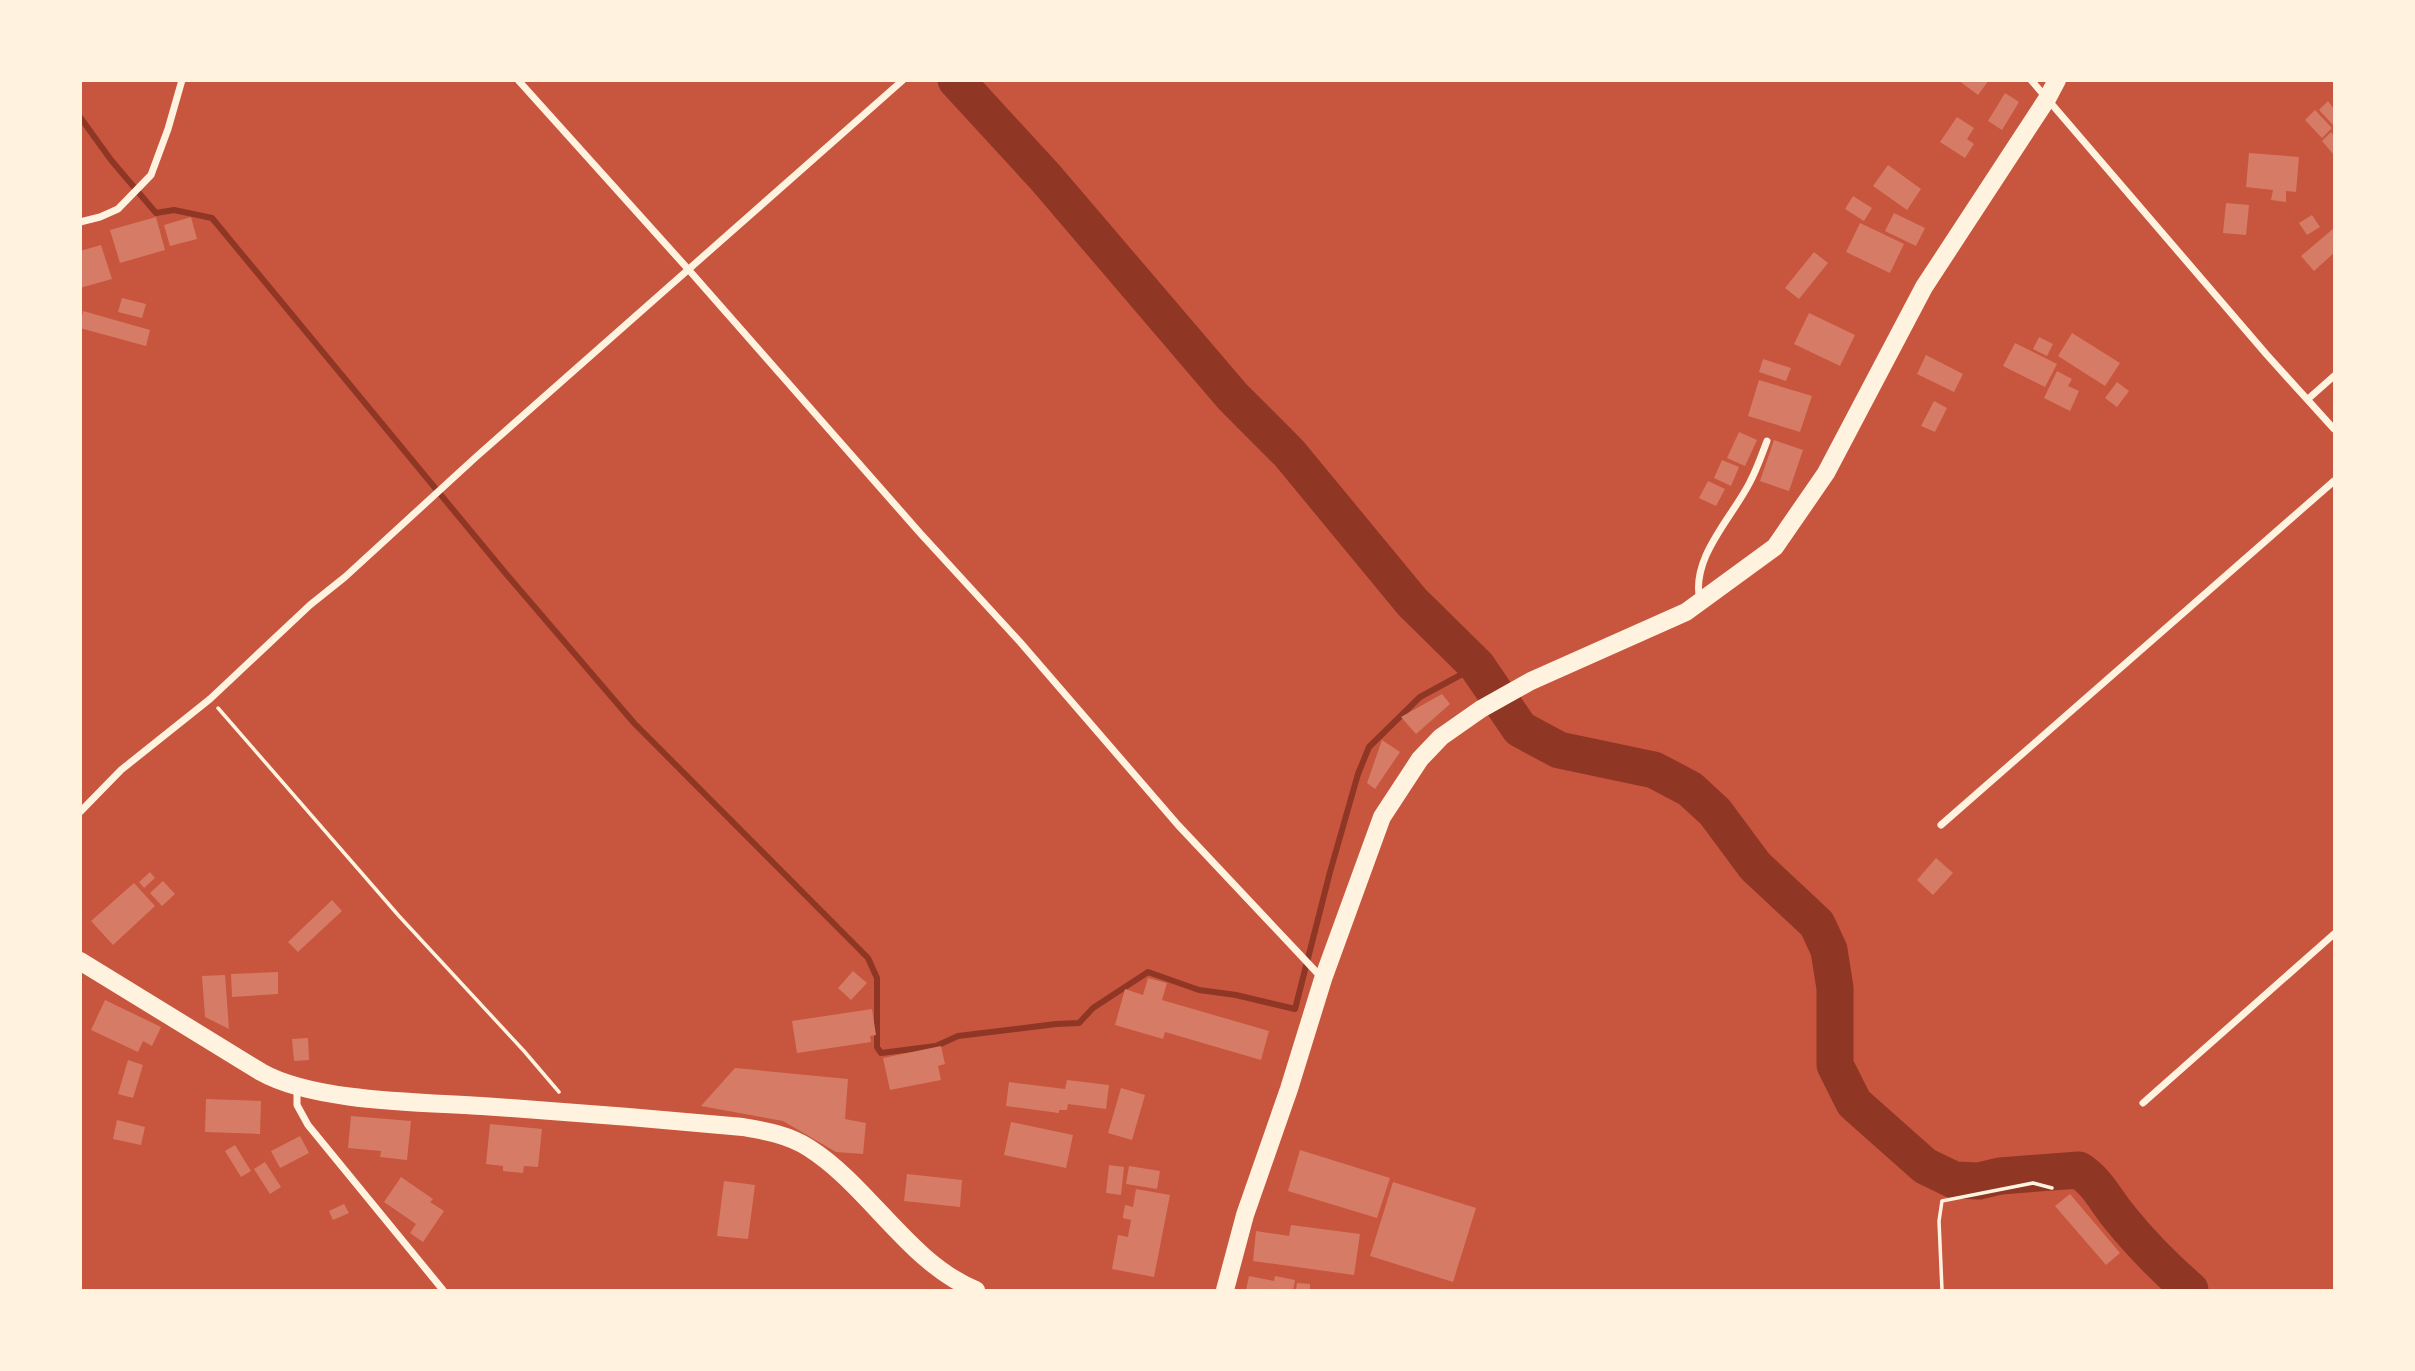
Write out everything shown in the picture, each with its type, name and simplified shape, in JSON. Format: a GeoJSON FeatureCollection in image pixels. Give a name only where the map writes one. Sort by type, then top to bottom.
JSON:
{"type":"FeatureCollection","features":[{"type":"Feature","properties":{"kind":"main road"},"geometry":{"type":"LineString","coordinates":[[1225,1290],[1245,1215],[1289,1089],[1323,979],[1382,817],[1420,759],[1441,737],[1481,709],[1531,681],[1686,612],[1775,547],[1819,484],[1924,287],[2057,80]]}},
{"type":"Feature","properties":{"kind":"main road"},"geometry":{"type":"LineString","coordinates":[[80,961],[269,1076],[297,1086],[384,1099],[743,1127],[790,1139],[808,1147],[830,1163],[934,1265],[964,1286],[975,1290]]}},
{"type":"Feature","properties":{"kind":"street"},"geometry":{"type":"LineString","coordinates":[[80,222],[118,209],[150,174],[168,129],[182,80]]}},
{"type":"Feature","properties":{"kind":"street"},"geometry":{"type":"LineString","coordinates":[[518,80],[1020,642],[1178,825],[1323,979]]}},
{"type":"Feature","properties":{"kind":"street"},"geometry":{"type":"LineString","coordinates":[[80,812],[121,770],[210,699],[310,605],[345,577],[466,466],[902,80]]}},
{"type":"Feature","properties":{"kind":"street"},"geometry":{"type":"LineString","coordinates":[[2031,80],[2334,429]]}},
{"type":"Feature","properties":{"kind":"street"},"geometry":{"type":"LineString","coordinates":[[2308,399],[2334,376]]}},
{"type":"Feature","properties":{"kind":"street"},"geometry":{"type":"LineString","coordinates":[[1700,602],[1699,581],[1708,551],[1750,483],[1767,441]]}},
{"type":"Feature","properties":{"kind":"street"},"geometry":{"type":"LineString","coordinates":[[1941,825],[2334,481]]}},
{"type":"Feature","properties":{"kind":"street"},"geometry":{"type":"LineString","coordinates":[[2143,1103],[2334,934]]}},
{"type":"Feature","properties":{"kind":"street"},"geometry":{"type":"LineString","coordinates":[[297,1086],[297,1105],[308,1125],[443,1290]]}},
{"type":"Feature","properties":{"kind":"path"},"geometry":{"type":"LineString","coordinates":[[210,699],[399,916],[524,1051],[559,1093],[569,1112]]}},
{"type":"Feature","properties":{"kind":"path"},"geometry":{"type":"LineString","coordinates":[[1942,1290],[1942,1201],[2033,1183],[2052,1188]]}},
{"type":"Feature","properties":{"kind":"building"},"geometry":{"type":"Polygon","coordinates":[[[1958,80],[1989,80],[1978,95],[1958,80]]]}},
{"type":"Feature","properties":{"kind":"building"},"geometry":{"type":"Polygon","coordinates":[[[2005,93],[2019,102],[2002,130],[1988,121],[2005,93]]]}},
{"type":"Feature","properties":{"kind":"building"},"geometry":{"type":"Polygon","coordinates":[[[2328,101],[2334,109],[2334,126],[2319,110],[2328,101]]]}},
{"type":"Feature","properties":{"kind":"building"},"geometry":{"type":"Polygon","coordinates":[[[2315,110],[2332,128],[2322,138],[2305,120],[2315,110]]]}},
{"type":"Feature","properties":{"kind":"building"},"geometry":{"type":"Polygon","coordinates":[[[1957,117],[1974,128],[1967,139],[1974,144],[1965,158],[1940,142],[1957,117]]]}},
{"type":"Feature","properties":{"kind":"building"},"geometry":{"type":"Polygon","coordinates":[[[2331,132],[2334,136],[2334,155],[2322,141],[2331,132]]]}},
{"type":"Feature","properties":{"kind":"building"},"geometry":{"type":"Polygon","coordinates":[[[2249,153],[2299,157],[2296,192],[2286,191],[2286,202],[2271,200],[2273,190],[2246,187],[2249,153]]]}},
{"type":"Feature","properties":{"kind":"building"},"geometry":{"type":"Polygon","coordinates":[[[1888,165],[1921,189],[1907,210],[1873,186],[1888,165]]]}},
{"type":"Feature","properties":{"kind":"building"},"geometry":{"type":"Polygon","coordinates":[[[1853,196],[1872,208],[1864,221],[1845,209],[1853,196]]]}},
{"type":"Feature","properties":{"kind":"building"},"geometry":{"type":"Polygon","coordinates":[[[2226,203],[2249,205],[2246,235],[2223,233],[2226,203]]]}},
{"type":"Feature","properties":{"kind":"building"},"geometry":{"type":"Polygon","coordinates":[[[1894,213],[1925,228],[1916,246],[1885,231],[1894,213]]]}},
{"type":"Feature","properties":{"kind":"building"},"geometry":{"type":"Polygon","coordinates":[[[2312,215],[2320,227],[2307,235],[2299,223],[2312,215]]]}},
{"type":"Feature","properties":{"kind":"building"},"geometry":{"type":"Polygon","coordinates":[[[156,217],[165,250],[120,263],[110,230],[156,217]]]}},
{"type":"Feature","properties":{"kind":"building"},"geometry":{"type":"Polygon","coordinates":[[[191,217],[197,239],[170,246],[164,225],[191,217]]]}},
{"type":"Feature","properties":{"kind":"building"},"geometry":{"type":"Polygon","coordinates":[[[1860,223],[1904,244],[1890,273],[1846,252],[1860,223]]]}},
{"type":"Feature","properties":{"kind":"building"},"geometry":{"type":"Polygon","coordinates":[[[2334,228],[2334,253],[2314,271],[2301,256],[2334,228]]]}},
{"type":"Feature","properties":{"kind":"building"},"geometry":{"type":"Polygon","coordinates":[[[101,245],[112,279],[80,288],[80,251],[101,245]]]}},
{"type":"Feature","properties":{"kind":"building"},"geometry":{"type":"Polygon","coordinates":[[[1814,252],[1828,263],[1799,299],[1785,288],[1814,252]]]}},
{"type":"Feature","properties":{"kind":"building"},"geometry":{"type":"Polygon","coordinates":[[[122,298],[146,304],[142,318],[118,312],[122,298]]]}},
{"type":"Feature","properties":{"kind":"building"},"geometry":{"type":"Polygon","coordinates":[[[83,311],[150,330],[146,346],[80,328],[83,311]]]}},
{"type":"Feature","properties":{"kind":"building"},"geometry":{"type":"Polygon","coordinates":[[[1809,313],[1855,335],[1840,366],[1794,344],[1809,313]]]}},
{"type":"Feature","properties":{"kind":"building"},"geometry":{"type":"Polygon","coordinates":[[[2072,333],[2120,363],[2105,386],[2058,356],[2072,333]]]}},
{"type":"Feature","properties":{"kind":"building"},"geometry":{"type":"Polygon","coordinates":[[[2039,337],[2053,344],[2047,356],[2033,349],[2039,337]]]}},
{"type":"Feature","properties":{"kind":"building"},"geometry":{"type":"Polygon","coordinates":[[[2015,343],[2057,364],[2045,387],[2003,366],[2015,343]]]}},
{"type":"Feature","properties":{"kind":"building"},"geometry":{"type":"Polygon","coordinates":[[[1926,355],[1963,374],[1954,392],[1917,374],[1926,355]]]}},
{"type":"Feature","properties":{"kind":"building"},"geometry":{"type":"Polygon","coordinates":[[[1763,359],[1791,368],[1786,381],[1759,372],[1763,359]]]}},
{"type":"Feature","properties":{"kind":"building"},"geometry":{"type":"Polygon","coordinates":[[[2057,371],[2072,379],[2068,386],[2079,391],[2070,411],[2044,398],[2057,371]]]}},
{"type":"Feature","properties":{"kind":"building"},"geometry":{"type":"Polygon","coordinates":[[[1759,380],[1812,396],[1800,432],[1748,416],[1759,380]]]}},
{"type":"Feature","properties":{"kind":"building"},"geometry":{"type":"Polygon","coordinates":[[[2117,382],[2129,391],[2117,407],[2105,398],[2117,382]]]}},
{"type":"Feature","properties":{"kind":"building"},"geometry":{"type":"Polygon","coordinates":[[[1934,401],[1947,408],[1935,432],[1921,426],[1934,401]]]}},
{"type":"Feature","properties":{"kind":"building"},"geometry":{"type":"Polygon","coordinates":[[[1739,432],[1757,440],[1745,466],[1727,458],[1739,432]]]}},
{"type":"Feature","properties":{"kind":"building"},"geometry":{"type":"Polygon","coordinates":[[[1774,440],[1803,450],[1789,491],[1760,481],[1774,440]]]}},
{"type":"Feature","properties":{"kind":"building"},"geometry":{"type":"Polygon","coordinates":[[[1722,460],[1739,467],[1731,486],[1714,478],[1722,460]]]}},
{"type":"Feature","properties":{"kind":"building"},"geometry":{"type":"Polygon","coordinates":[[[1708,481],[1725,489],[1716,506],[1699,498],[1708,481]]]}},
{"type":"Feature","properties":{"kind":"building"},"geometry":{"type":"Polygon","coordinates":[[[1442,694],[1450,704],[1416,734],[1401,717],[1442,694]]]}},
{"type":"Feature","properties":{"kind":"building"},"geometry":{"type":"Polygon","coordinates":[[[1382,740],[1400,752],[1375,789],[1367,783],[1382,740]]]}},
{"type":"Feature","properties":{"kind":"building"},"geometry":{"type":"Polygon","coordinates":[[[1936,858],[1953,873],[1933,895],[1917,880],[1936,858]]]}},
{"type":"Feature","properties":{"kind":"building"},"geometry":{"type":"Polygon","coordinates":[[[150,872],[155,878],[144,888],[139,882],[150,872]]]}},
{"type":"Feature","properties":{"kind":"building"},"geometry":{"type":"Polygon","coordinates":[[[163,881],[175,894],[162,906],[150,893],[163,881]]]}},
{"type":"Feature","properties":{"kind":"building"},"geometry":{"type":"Polygon","coordinates":[[[134,883],[155,906],[113,945],[91,921],[134,883]]]}},
{"type":"Feature","properties":{"kind":"building"},"geometry":{"type":"Polygon","coordinates":[[[332,900],[342,911],[298,952],[288,942],[332,900]]]}},
{"type":"Feature","properties":{"kind":"building"},"geometry":{"type":"Polygon","coordinates":[[[853,971],[867,983],[851,1000],[838,988],[853,971]]]}},
{"type":"Feature","properties":{"kind":"building"},"geometry":{"type":"Polygon","coordinates":[[[278,972],[278,994],[232,997],[231,974],[278,972]]]}},
{"type":"Feature","properties":{"kind":"building"},"geometry":{"type":"Polygon","coordinates":[[[225,975],[229,1029],[205,1017],[202,976],[225,975]]]}},
{"type":"Feature","properties":{"kind":"building"},"geometry":{"type":"Polygon","coordinates":[[[1148,978],[1167,983],[1162,1000],[1269,1031],[1261,1060],[1165,1032],[1163,1039],[1115,1025],[1125,989],[1143,995],[1148,978]]]}},
{"type":"Feature","properties":{"kind":"building"},"geometry":{"type":"Polygon","coordinates":[[[105,1000],[161,1027],[152,1046],[143,1041],[138,1052],[91,1030],[105,1000]]]}},
{"type":"Feature","properties":{"kind":"building"},"geometry":{"type":"Polygon","coordinates":[[[872,1009],[876,1035],[870,1036],[871,1042],[797,1053],[792,1021],[872,1009]]]}},
{"type":"Feature","properties":{"kind":"building"},"geometry":{"type":"Polygon","coordinates":[[[308,1038],[309,1060],[294,1061],[292,1039],[308,1038]]]}},
{"type":"Feature","properties":{"kind":"building"},"geometry":{"type":"Polygon","coordinates":[[[941,1046],[945,1064],[938,1066],[941,1080],[890,1090],[883,1058],[941,1046]]]}},
{"type":"Feature","properties":{"kind":"building"},"geometry":{"type":"Polygon","coordinates":[[[128,1060],[143,1065],[133,1098],[118,1094],[128,1060]]]}},
{"type":"Feature","properties":{"kind":"building"},"geometry":{"type":"Polygon","coordinates":[[[735,1068],[848,1079],[845,1119],[866,1123],[863,1154],[836,1152],[783,1121],[701,1106],[735,1068]]]}},
{"type":"Feature","properties":{"kind":"building"},"geometry":{"type":"Polygon","coordinates":[[[1067,1080],[1109,1085],[1106,1109],[1068,1104],[1067,1110],[1059,1110],[1059,1113],[1006,1106],[1009,1082],[1065,1089],[1067,1080]]]}},
{"type":"Feature","properties":{"kind":"building"},"geometry":{"type":"Polygon","coordinates":[[[1121,1088],[1145,1095],[1132,1140],[1108,1133],[1121,1088]]]}},
{"type":"Feature","properties":{"kind":"building"},"geometry":{"type":"Polygon","coordinates":[[[206,1099],[261,1101],[260,1134],[205,1132],[206,1099]]]}},
{"type":"Feature","properties":{"kind":"building"},"geometry":{"type":"Polygon","coordinates":[[[351,1116],[411,1121],[407,1160],[380,1157],[381,1151],[348,1148],[351,1116]]]}},
{"type":"Feature","properties":{"kind":"building"},"geometry":{"type":"Polygon","coordinates":[[[117,1120],[145,1127],[141,1145],[113,1139],[117,1120]]]}},
{"type":"Feature","properties":{"kind":"building"},"geometry":{"type":"Polygon","coordinates":[[[1011,1122],[1073,1135],[1066,1168],[1004,1155],[1011,1122]]]}},
{"type":"Feature","properties":{"kind":"building"},"geometry":{"type":"Polygon","coordinates":[[[490,1124],[542,1129],[538,1167],[524,1166],[523,1173],[503,1171],[503,1166],[486,1164],[490,1124]]]}},
{"type":"Feature","properties":{"kind":"building"},"geometry":{"type":"Polygon","coordinates":[[[300,1136],[309,1153],[280,1168],[271,1151],[300,1136]]]}},
{"type":"Feature","properties":{"kind":"building"},"geometry":{"type":"Polygon","coordinates":[[[235,1145],[251,1171],[241,1177],[225,1151],[235,1145]]]}},
{"type":"Feature","properties":{"kind":"building"},"geometry":{"type":"Polygon","coordinates":[[[1300,1150],[1390,1178],[1377,1218],[1288,1191],[1300,1150]]]}},
{"type":"Feature","properties":{"kind":"building"},"geometry":{"type":"Polygon","coordinates":[[[265,1162],[281,1187],[270,1194],[254,1169],[265,1162]]]}},
{"type":"Feature","properties":{"kind":"building"},"geometry":{"type":"Polygon","coordinates":[[[1109,1165],[1124,1167],[1121,1195],[1106,1193],[1109,1165]]]}},
{"type":"Feature","properties":{"kind":"building"},"geometry":{"type":"Polygon","coordinates":[[[1129,1166],[1160,1171],[1157,1189],[1126,1184],[1129,1166]]]}},
{"type":"Feature","properties":{"kind":"building"},"geometry":{"type":"Polygon","coordinates":[[[907,1174],[962,1180],[960,1207],[904,1201],[907,1174]]]}},
{"type":"Feature","properties":{"kind":"building"},"geometry":{"type":"Polygon","coordinates":[[[401,1177],[433,1199],[430,1202],[444,1211],[423,1242],[410,1233],[416,1224],[384,1202],[401,1177]]]}},
{"type":"Feature","properties":{"kind":"building"},"geometry":{"type":"Polygon","coordinates":[[[724,1181],[755,1185],[748,1239],[717,1236],[724,1181]]]}},
{"type":"Feature","properties":{"kind":"building"},"geometry":{"type":"Polygon","coordinates":[[[1393,1182],[1476,1208],[1453,1282],[1370,1256],[1393,1182]]]}},
{"type":"Feature","properties":{"kind":"building"},"geometry":{"type":"Polygon","coordinates":[[[1136,1189],[1170,1195],[1154,1277],[1112,1269],[1118,1235],[1128,1237],[1131,1220],[1123,1216],[1125,1205],[1133,1207],[1136,1189]]]}},
{"type":"Feature","properties":{"kind":"building"},"geometry":{"type":"Polygon","coordinates":[[[2070,1194],[2120,1253],[2106,1265],[2055,1206],[2070,1194]]]}},
{"type":"Feature","properties":{"kind":"building"},"geometry":{"type":"Polygon","coordinates":[[[344,1204],[349,1213],[333,1220],[329,1211],[344,1204]]]}},
{"type":"Feature","properties":{"kind":"building"},"geometry":{"type":"Polygon","coordinates":[[[1291,1225],[1360,1234],[1354,1275],[1253,1261],[1256,1231],[1289,1236],[1291,1225]]]}},
{"type":"Feature","properties":{"kind":"building"},"geometry":{"type":"Polygon","coordinates":[[[1249,1276],[1274,1281],[1275,1276],[1295,1280],[1293,1290],[1246,1290],[1249,1276]]]}},
{"type":"Feature","properties":{"kind":"building"},"geometry":{"type":"Polygon","coordinates":[[[1297,1283],[1310,1284],[1310,1290],[1296,1290],[1297,1283]]]}},
{"type":"Feature","properties":{"kind":"waterway"},"geometry":{"type":"LineString","coordinates":[[956,80],[1046,178],[1233,397],[1289,453],[1412,602],[1477,666],[1520,729],[1559,750],[1654,770],[1690,789],[1715,812],[1755,866],[1817,924],[1829,950],[1835,988],[1835,1065],[1854,1103],[1925,1166],[1954,1180],[1979,1181],[2000,1176],[2079,1170],[2097,1187],[2145,1247],[2190,1290]]}},
{"type":"Feature","properties":{"kind":"waterway"},"geometry":{"type":"LineString","coordinates":[[80,117],[111,160],[156,213],[174,210],[212,218],[507,575],[634,723],[868,958],[877,978],[877,1047],[881,1053],[936,1046],[958,1036],[1079,1023],[1093,1008],[1148,972],[1199,990],[1236,995],[1295,1009],[1330,872],[1358,774],[1369,747],[1420,697],[1477,666]]}}]}
